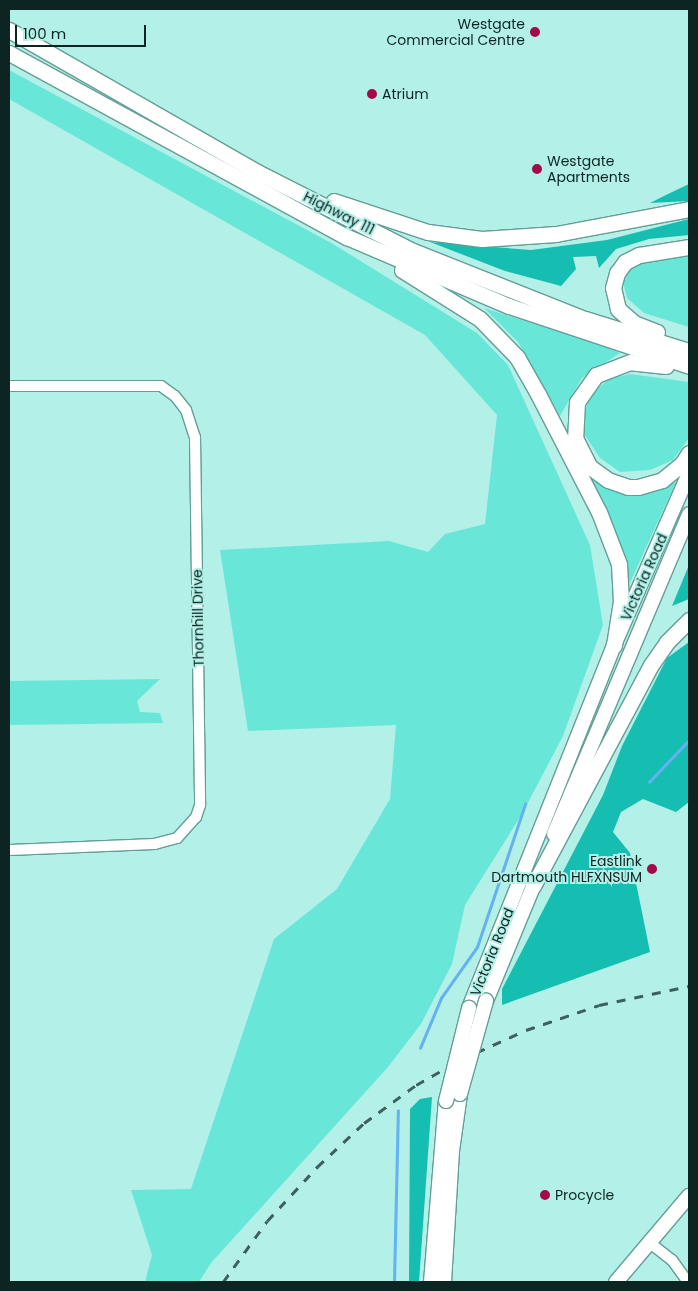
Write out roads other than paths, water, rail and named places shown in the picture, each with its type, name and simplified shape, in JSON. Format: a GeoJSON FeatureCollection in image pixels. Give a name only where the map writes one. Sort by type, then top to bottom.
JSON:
{"type":"FeatureCollection","features":[{"type":"Feature","properties":{"kind":"highway","name":"Highway 111"},"geometry":{"type":"LineString","coordinates":[[9,30],[257,172],[412,251],[465,274],[585,319],[689,350]]}},
{"type":"Feature","properties":{"kind":"highway","name":"Highway 111"},"geometry":{"type":"LineString","coordinates":[[9,53],[347,237],[509,306],[689,367]]}},
{"type":"Feature","properties":{"kind":"highway"},"geometry":{"type":"LineString","coordinates":[[257,172],[280,175],[346,206],[428,232],[482,239],[556,234],[689,209]]}},
{"type":"Feature","properties":{"kind":"highway"},"geometry":{"type":"LineString","coordinates":[[347,237],[460,304],[480,319],[517,357],[599,512],[619,564],[621,601],[614,645]]}},
{"type":"Feature","properties":{"kind":"highway"},"geometry":{"type":"LineString","coordinates":[[689,247],[632,258],[617,273],[613,288],[615,303],[628,319],[689,350]]}},
{"type":"Feature","properties":{"kind":"highway"},"geometry":{"type":"LineString","coordinates":[[689,367],[630,362],[603,370],[582,391],[573,425],[579,449],[590,467],[618,485],[638,487],[662,480],[682,464],[689,453]]}},
{"type":"Feature","properties":{"kind":"highway"},"geometry":{"type":"LineString","coordinates":[[533,886],[651,665],[667,642],[689,620]]}},
{"type":"Feature","properties":{"kind":"main road","name":"Victoria Road"},"geometry":{"type":"LineString","coordinates":[[431,1282],[446,1100],[469,1008],[614,645],[689,473]]}},
{"type":"Feature","properties":{"kind":"main road","name":"Victoria Road"},"geometry":{"type":"LineString","coordinates":[[444,1282],[452,1152],[460,1094],[486,1001],[689,514]]}},
{"type":"Feature","properties":{"kind":"main road"},"geometry":{"type":"LineString","coordinates":[[616,1282],[689,1196]]}},
{"type":"Feature","properties":{"kind":"street","name":"Thornhill Drive"},"geometry":{"type":"LineString","coordinates":[[9,386],[161,386],[186,410],[195,436],[200,804],[196,817],[181,835],[155,844],[9,850]]}},
{"type":"Feature","properties":{"kind":"street"},"geometry":{"type":"LineString","coordinates":[[650,1243],[672,1260],[688,1282]]}},
{"type":"Feature","properties":{"kind":"waterway"},"geometry":{"type":"LineString","coordinates":[[649,782],[687,742]]}},
{"type":"Feature","properties":{"kind":"waterway"},"geometry":{"type":"LineString","coordinates":[[420,1048],[441,998],[477,947],[525,804]]}},
{"type":"Feature","properties":{"kind":"waterway"},"geometry":{"type":"LineString","coordinates":[[394,1282],[398,1111]]}},
{"type":"Feature","properties":{"kind":"railway"},"geometry":{"type":"LineString","coordinates":[[223,1282],[267,1221],[317,1167],[364,1123],[416,1085],[460,1060],[526,1030],[599,1005],[689,986]]}},
{"type":"Feature","properties":{"kind":"place","name":"Westgate Commercial Centre"},"geometry":{"type":"Point","coordinates":[535,32]}},
{"type":"Feature","properties":{"kind":"place","name":"Atrium"},"geometry":{"type":"Point","coordinates":[372,94]}},
{"type":"Feature","properties":{"kind":"place","name":"Westgate Apartments"},"geometry":{"type":"Point","coordinates":[537,169]}},
{"type":"Feature","properties":{"kind":"place","name":"Eastlink Dartmouth HLFXNSUM"},"geometry":{"type":"Point","coordinates":[652,869]}},
{"type":"Feature","properties":{"kind":"place","name":"Procycle"},"geometry":{"type":"Point","coordinates":[545,1195]}}]}
